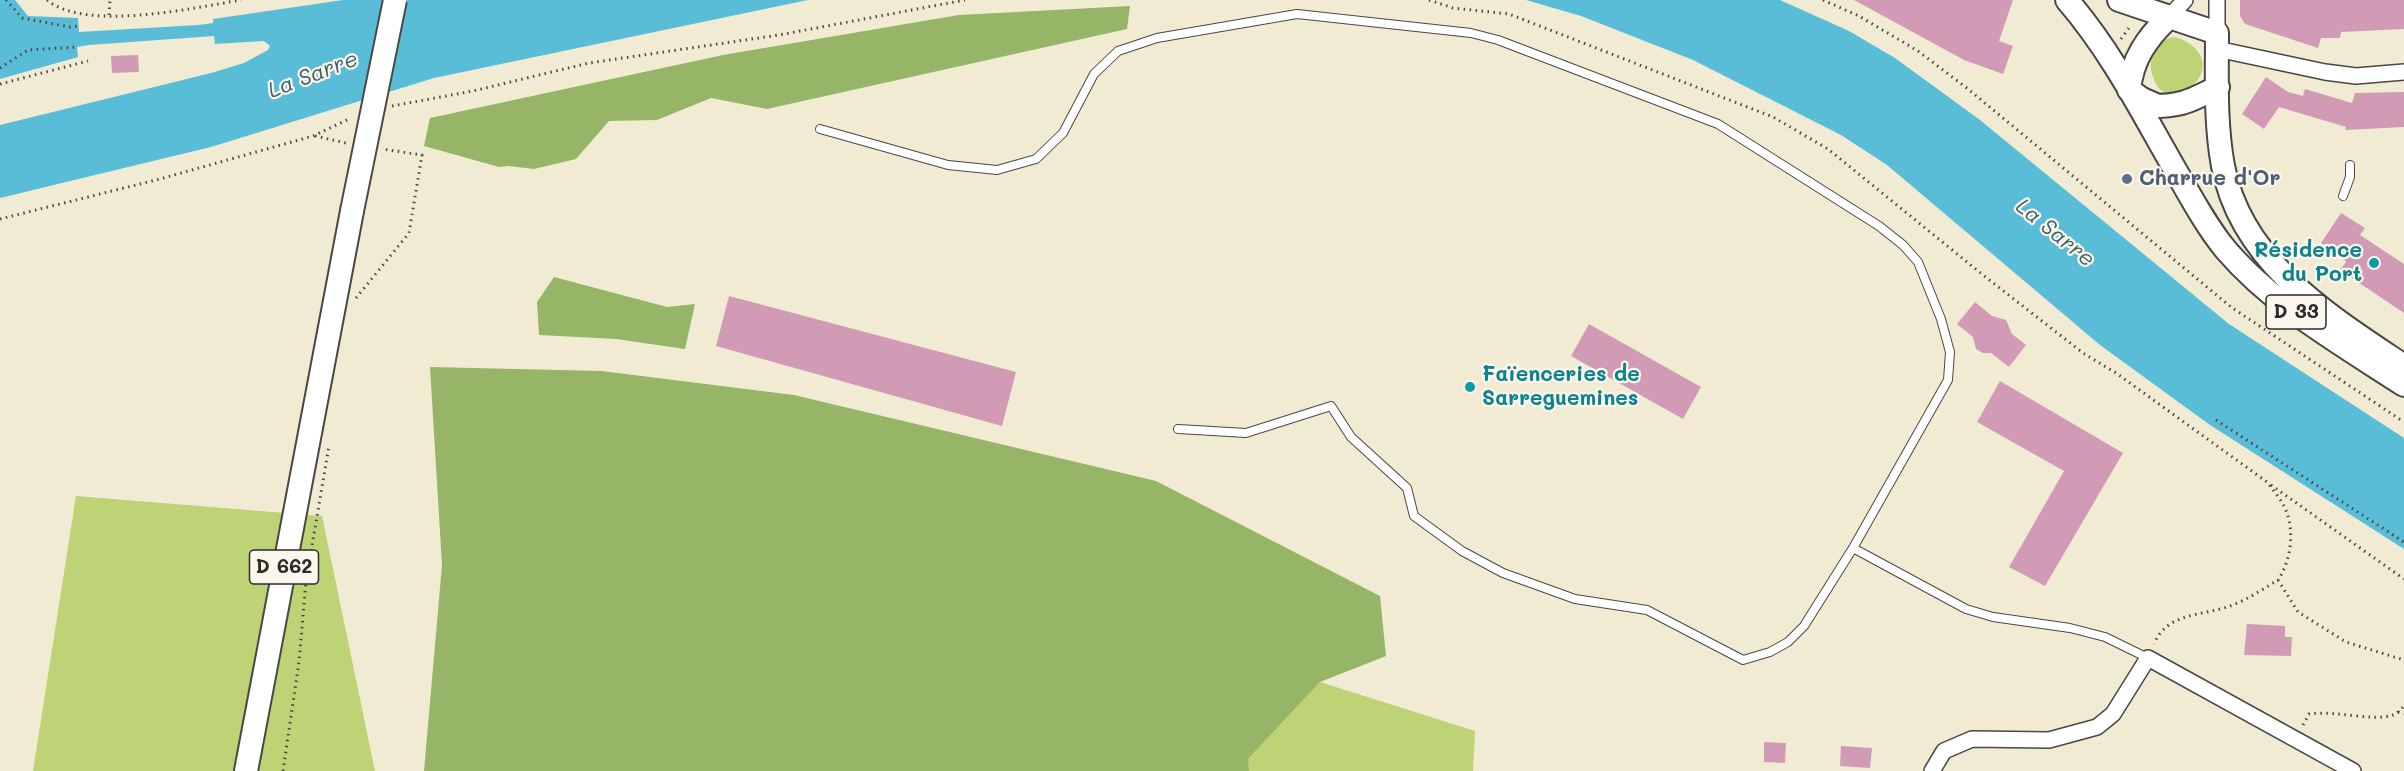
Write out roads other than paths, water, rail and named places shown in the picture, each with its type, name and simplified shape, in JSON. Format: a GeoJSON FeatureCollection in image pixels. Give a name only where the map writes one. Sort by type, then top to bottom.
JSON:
{"type":"FeatureCollection","features":[{"type":"Feature","properties":{"kind":"main road","name":"D 662"},"geometry":{"type":"LineString","coordinates":[[246,771],[352,211],[395,0]]}},
{"type":"Feature","properties":{"kind":"main road","name":"D 33"},"geometry":{"type":"LineString","coordinates":[[2067,0],[2136,93],[2205,220],[2225,249],[2261,284],[2292,309],[2404,385]]}},
{"type":"Feature","properties":{"kind":"main road"},"geometry":{"type":"LineString","coordinates":[[2119,0],[2169,17],[2217,41]]}},
{"type":"Feature","properties":{"kind":"main road"},"geometry":{"type":"LineString","coordinates":[[2169,17],[2151,35],[2138,57],[2136,93],[2184,104],[2218,87]]}},
{"type":"Feature","properties":{"kind":"main road","name":"D 33"},"geometry":{"type":"LineString","coordinates":[[2217,41],[2223,166],[2237,210],[2253,239],[2284,276],[2319,309],[2404,366]]}},
{"type":"Feature","properties":{"kind":"street"},"geometry":{"type":"LineString","coordinates":[[2169,17],[2185,0]]}},
{"type":"Feature","properties":{"kind":"street"},"geometry":{"type":"LineString","coordinates":[[2217,0],[2217,41],[2325,72],[2356,76],[2404,72]]}},
{"type":"Feature","properties":{"kind":"street"},"geometry":{"type":"LineString","coordinates":[[1932,771],[1944,751],[1971,739],[2049,740],[2097,727],[2114,714],[2148,658],[2353,771]]}},
{"type":"Feature","properties":{"kind":"lane"},"geometry":{"type":"LineString","coordinates":[[820,129],[948,165],[997,170],[1036,159],[1063,133],[1094,74],[1118,51],[1157,38],[1297,14],[1471,33],[1498,40],[1718,124],[1880,226],[1904,245],[1918,262],[1941,319],[1950,352],[1948,380],[1853,548],[1804,626],[1788,642],[1743,660],[1647,610],[1575,599],[1503,573],[1462,551],[1414,516],[1407,488],[1351,437],[1331,406],[1246,433],[1178,429]]}},
{"type":"Feature","properties":{"kind":"lane"},"geometry":{"type":"LineString","coordinates":[[2343,196],[2350,177],[2350,165]]}},
{"type":"Feature","properties":{"kind":"lane"},"geometry":{"type":"LineString","coordinates":[[1853,548],[1966,609],[2105,636],[2148,658]]}},
{"type":"Feature","properties":{"kind":"water","name":"La Sarre"},"geometry":{"type":"Polygon","coordinates":[[[0,0],[15,0],[28,16],[78,18],[79,32],[198,25],[213,23],[213,19],[343,0],[808,0],[434,78],[211,147],[0,198],[0,125],[211,73],[244,63],[268,50],[270,46],[264,41],[215,44],[214,36],[89,45],[77,47],[78,57],[0,79],[0,0]]]}},
{"type":"Feature","properties":{"kind":"water","name":"La Sarre"},"geometry":{"type":"Polygon","coordinates":[[[1526,0],[1780,0],[1849,31],[1895,58],[1980,120],[2229,324],[2404,438],[2404,549],[2210,425],[2100,345],[1887,165],[1841,135],[1693,60],[1581,16],[1526,0]]]}},
{"type":"Feature","properties":{"kind":"place","name":"Charrue d'Or"},"geometry":{"type":"Point","coordinates":[2127,179]}},
{"type":"Feature","properties":{"kind":"place","name":"Résidence du Port"},"geometry":{"type":"Point","coordinates":[2374,263]}},
{"type":"Feature","properties":{"kind":"place","name":"Faïenceries de Sarreguemines"},"geometry":{"type":"Point","coordinates":[1470,387]}}]}
